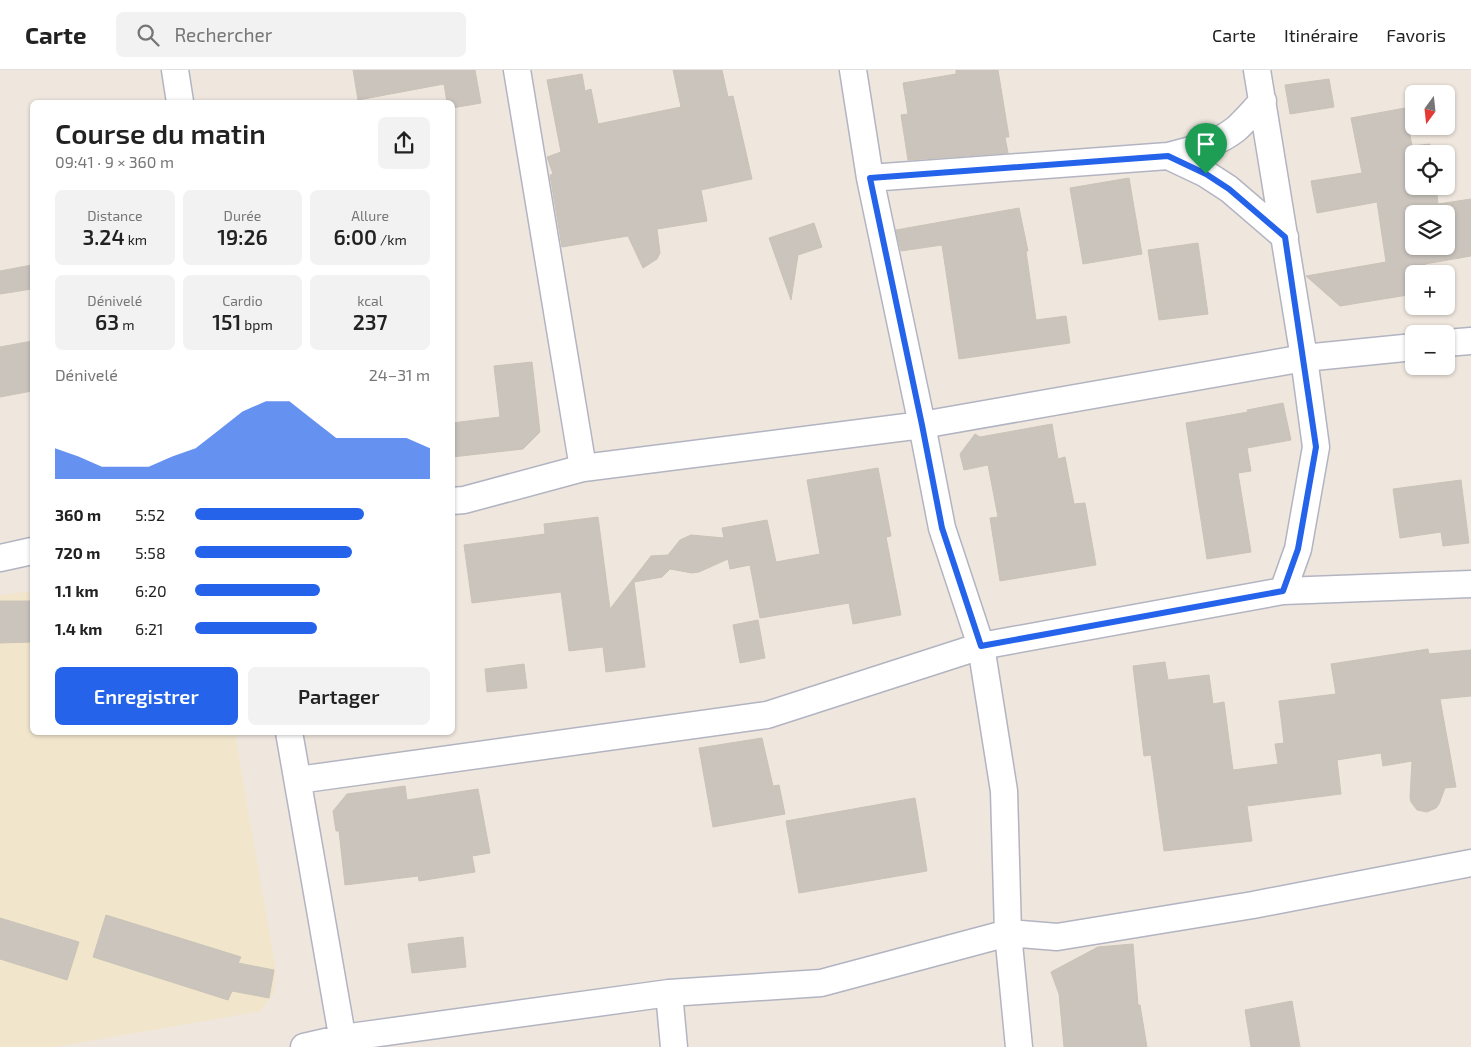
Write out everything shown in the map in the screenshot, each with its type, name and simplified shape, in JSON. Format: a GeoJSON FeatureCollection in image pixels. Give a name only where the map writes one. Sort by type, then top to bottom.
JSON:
{"type":"FeatureCollection","features":[{"type":"Feature","properties":{"kind":"street"},"geometry":{"type":"LineString","coordinates":[[175,70],[180,100]]}},
{"type":"Feature","properties":{"kind":"street"},"geometry":{"type":"LineString","coordinates":[[517,70],[583,468]]}},
{"type":"Feature","properties":{"kind":"street"},"geometry":{"type":"LineString","coordinates":[[853,70],[870,178],[942,528],[981,646],[1004,791],[1008,933],[1019,1047]]}},
{"type":"Feature","properties":{"kind":"street"},"geometry":{"type":"LineString","coordinates":[[1257,70],[1304,358],[1316,447],[1298,549],[1283,591]]}},
{"type":"Feature","properties":{"kind":"street"},"geometry":{"type":"LineString","coordinates":[[870,178],[1168,156],[1197,149],[1222,139],[1236,129],[1263,101]]}},
{"type":"Feature","properties":{"kind":"street"},"geometry":{"type":"LineString","coordinates":[[1168,156],[1206,174],[1229,189],[1285,237]]}},
{"type":"Feature","properties":{"kind":"street"},"geometry":{"type":"LineString","coordinates":[[1455,342],[1471,341]]}},
{"type":"Feature","properties":{"kind":"street"},"geometry":{"type":"LineString","coordinates":[[456,504],[583,468],[922,425],[1304,358],[1405,348]]}},
{"type":"Feature","properties":{"kind":"street"},"geometry":{"type":"LineString","coordinates":[[0,558],[30,551]]}},
{"type":"Feature","properties":{"kind":"street"},"geometry":{"type":"LineString","coordinates":[[298,780],[767,715],[981,646],[1283,591],[1471,584]]}},
{"type":"Feature","properties":{"kind":"street"},"geometry":{"type":"LineString","coordinates":[[290,735],[343,1042]]}},
{"type":"Feature","properties":{"kind":"street"},"geometry":{"type":"LineString","coordinates":[[304,1047],[669,993],[821,983],[1008,933],[1057,937],[1253,905],[1471,863]]}},
{"type":"Feature","properties":{"kind":"street"},"geometry":{"type":"LineString","coordinates":[[669,993],[674,1047]]}},
{"type":"Feature","properties":{"kind":"shaded area"},"geometry":{"type":"Polygon","coordinates":[[[30,591],[30,735],[235,735],[276,971],[274,993],[261,1011],[56,1047],[0,1047],[0,595],[30,591]]]}},
{"type":"Feature","properties":{"kind":"building"},"geometry":{"type":"Polygon","coordinates":[[[353,70],[475,70],[481,103],[455,107],[455,100],[447,100],[444,84],[358,100],[353,70]]]}},
{"type":"Feature","properties":{"kind":"building"},"geometry":{"type":"Polygon","coordinates":[[[673,70],[722,70],[728,97],[733,96],[752,179],[701,190],[707,221],[657,229],[660,253],[657,259],[643,268],[628,236],[562,247],[550,175],[553,174],[547,157],[561,152],[547,80],[582,74],[585,91],[591,89],[598,124],[681,107],[673,70]]]}},
{"type":"Feature","properties":{"kind":"building"},"geometry":{"type":"Polygon","coordinates":[[[956,70],[998,70],[1009,137],[1005,137],[1008,153],[908,160],[901,115],[908,114],[903,83],[956,74],[956,70]]]}},
{"type":"Feature","properties":{"kind":"building"},"geometry":{"type":"Polygon","coordinates":[[[1329,79],[1334,107],[1290,114],[1285,85],[1329,79]]]}},
{"type":"Feature","properties":{"kind":"building"},"geometry":{"type":"Polygon","coordinates":[[[1405,108],[1405,135],[1410,135],[1412,145],[1405,145],[1405,195],[1437,195],[1438,204],[1471,199],[1471,256],[1425,265],[1405,265],[1405,295],[1340,306],[1306,276],[1386,262],[1377,202],[1317,213],[1311,181],[1362,173],[1351,118],[1405,108]]]}},
{"type":"Feature","properties":{"kind":"building"},"geometry":{"type":"Polygon","coordinates":[[[1129,178],[1142,254],[1083,264],[1070,188],[1129,178]]]}},
{"type":"Feature","properties":{"kind":"building"},"geometry":{"type":"Polygon","coordinates":[[[1019,208],[1028,251],[1026,251],[1036,320],[1066,316],[1070,343],[959,359],[942,245],[901,251],[896,230],[1019,208]]]}},
{"type":"Feature","properties":{"kind":"building"},"geometry":{"type":"Polygon","coordinates":[[[814,223],[822,247],[798,255],[791,300],[769,238],[814,223]]]}},
{"type":"Feature","properties":{"kind":"building"},"geometry":{"type":"Polygon","coordinates":[[[1198,243],[1208,314],[1159,320],[1148,250],[1198,243]]]}},
{"type":"Feature","properties":{"kind":"building"},"geometry":{"type":"Polygon","coordinates":[[[30,265],[30,289],[0,294],[0,271],[30,265]]]}},
{"type":"Feature","properties":{"kind":"building"},"geometry":{"type":"Polygon","coordinates":[[[30,341],[30,391],[0,397],[0,347],[30,341]]]}},
{"type":"Feature","properties":{"kind":"building"},"geometry":{"type":"Polygon","coordinates":[[[532,362],[540,432],[523,449],[455,457],[455,423],[500,417],[494,366],[532,362]]]}},
{"type":"Feature","properties":{"kind":"building"},"geometry":{"type":"Polygon","coordinates":[[[1283,403],[1291,440],[1247,448],[1251,471],[1238,473],[1251,552],[1207,559],[1186,423],[1248,412],[1247,410],[1283,403]]]}},
{"type":"Feature","properties":{"kind":"building"},"geometry":{"type":"Polygon","coordinates":[[[1052,424],[1058,459],[1065,457],[1074,504],[1085,503],[1096,565],[1000,581],[990,518],[998,517],[988,465],[964,470],[960,454],[975,434],[980,437],[1052,424]]]}},
{"type":"Feature","properties":{"kind":"building"},"geometry":{"type":"Polygon","coordinates":[[[878,468],[891,536],[886,537],[901,615],[853,624],[849,603],[760,618],[750,565],[730,569],[728,559],[699,572],[692,573],[670,569],[662,577],[634,582],[645,667],[606,672],[603,647],[569,651],[561,592],[472,603],[464,545],[545,534],[544,524],[598,517],[610,609],[651,556],[668,555],[680,540],[691,535],[724,538],[722,528],[767,520],[776,562],[820,554],[807,480],[878,468]]]}},
{"type":"Feature","properties":{"kind":"building"},"geometry":{"type":"Polygon","coordinates":[[[1461,480],[1469,543],[1443,546],[1441,532],[1400,538],[1393,489],[1461,480]]]}},
{"type":"Feature","properties":{"kind":"building"},"geometry":{"type":"Polygon","coordinates":[[[0,601],[30,601],[30,642],[0,643],[0,601]]]}},
{"type":"Feature","properties":{"kind":"building"},"geometry":{"type":"Polygon","coordinates":[[[758,620],[765,658],[740,663],[733,625],[758,620]]]}},
{"type":"Feature","properties":{"kind":"building"},"geometry":{"type":"Polygon","coordinates":[[[1428,649],[1429,654],[1471,650],[1471,696],[1440,699],[1456,787],[1445,788],[1436,808],[1427,812],[1417,810],[1411,802],[1412,761],[1383,766],[1381,753],[1337,760],[1341,794],[1247,806],[1252,841],[1164,851],[1151,755],[1144,756],[1133,666],[1165,662],[1168,680],[1209,675],[1213,704],[1224,702],[1233,770],[1278,764],[1275,744],[1284,743],[1279,701],[1336,694],[1331,664],[1428,649]]]}},
{"type":"Feature","properties":{"kind":"building"},"geometry":{"type":"Polygon","coordinates":[[[524,664],[527,688],[487,692],[485,669],[524,664]]]}},
{"type":"Feature","properties":{"kind":"building"},"geometry":{"type":"Polygon","coordinates":[[[762,738],[773,786],[779,785],[785,814],[713,827],[699,748],[762,738]]]}},
{"type":"Feature","properties":{"kind":"building"},"geometry":{"type":"Polygon","coordinates":[[[405,786],[407,800],[478,789],[490,853],[472,856],[475,872],[419,881],[418,876],[345,885],[339,831],[336,831],[333,811],[347,794],[405,786]]]}},
{"type":"Feature","properties":{"kind":"building"},"geometry":{"type":"Polygon","coordinates":[[[915,798],[927,871],[799,893],[786,821],[915,798]]]}},
{"type":"Feature","properties":{"kind":"building"},"geometry":{"type":"Polygon","coordinates":[[[106,915],[241,957],[238,963],[274,970],[269,998],[232,991],[228,1000],[93,957],[106,915]]]}},
{"type":"Feature","properties":{"kind":"building"},"geometry":{"type":"Polygon","coordinates":[[[0,918],[79,942],[67,980],[0,959],[0,918]]]}},
{"type":"Feature","properties":{"kind":"building"},"geometry":{"type":"Polygon","coordinates":[[[463,937],[466,967],[412,973],[408,944],[463,937]]]}},
{"type":"Feature","properties":{"kind":"building"},"geometry":{"type":"Polygon","coordinates":[[[1133,944],[1138,1005],[1140,1005],[1147,1047],[1064,1047],[1059,994],[1051,972],[1098,947],[1133,944]]]}},
{"type":"Feature","properties":{"kind":"building"},"geometry":{"type":"Polygon","coordinates":[[[1292,1001],[1300,1047],[1251,1047],[1245,1010],[1292,1001]]]}},
{"type":"Feature","properties":{"kind":"route"},"geometry":{"type":"LineString","coordinates":[[1168,156],[1206,174],[1229,189],[1285,237],[1316,447],[1298,549],[1283,591],[981,646],[942,528],[870,178],[1168,156]]}}]}
